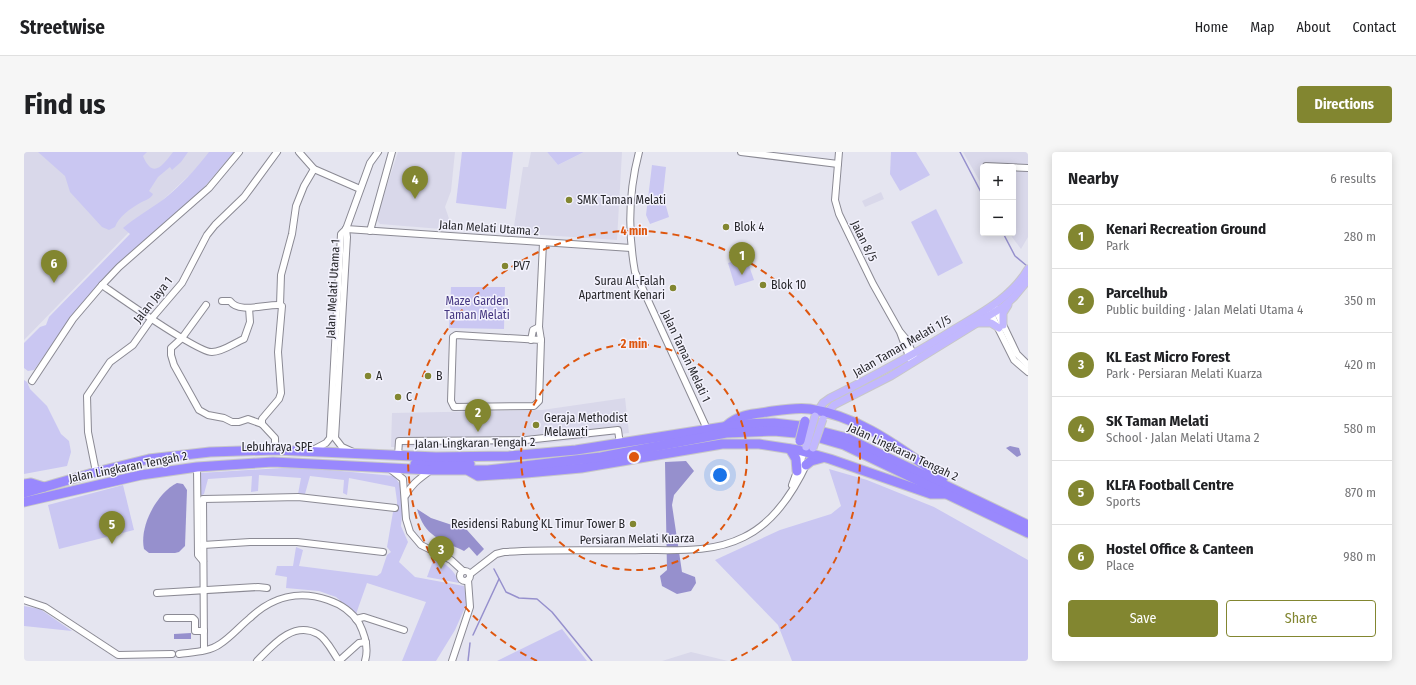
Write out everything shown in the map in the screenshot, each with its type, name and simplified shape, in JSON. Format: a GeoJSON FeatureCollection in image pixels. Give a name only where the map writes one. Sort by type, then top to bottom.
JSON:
{"type":"FeatureCollection","features":[{"type":"Feature","properties":{"kind":"highway"},"geometry":{"type":"LineString","coordinates":[[807,448],[805,421],[816,411]]}},
{"type":"Feature","properties":{"kind":"highway"},"geometry":{"type":"LineString","coordinates":[[726,426],[734,418],[753,414],[816,411],[839,416],[874,431],[969,496]]}},
{"type":"Feature","properties":{"kind":"highway","name":"Jalan Lingkaran Tengah 2"},"geometry":{"type":"LineString","coordinates":[[24,493],[96,472],[149,460],[210,452],[275,450],[311,451],[357,454],[401,460],[521,455],[620,444],[726,426],[774,423],[800,426],[828,432],[866,446],[969,496],[1025,529]]}},
{"type":"Feature","properties":{"kind":"highway","name":"Jalan Lingkaran Tengah 2"},"geometry":{"type":"LineString","coordinates":[[24,502],[141,474],[197,466],[273,462],[431,470],[468,470],[532,465],[601,456],[732,432],[774,431],[806,434],[844,445],[1025,529]]}},
{"type":"Feature","properties":{"kind":"highway"},"geometry":{"type":"LineString","coordinates":[[468,470],[478,476],[581,468],[722,444],[759,444],[788,448],[797,445],[830,459],[931,494],[948,494]]}},
{"type":"Feature","properties":{"kind":"highway"},"geometry":{"type":"LineString","coordinates":[[788,448],[796,459],[797,471]]}},
{"type":"Feature","properties":{"kind":"highway","name":"Lebuhraya SPE"},"geometry":{"type":"LineString","coordinates":[[24,497],[125,472],[210,461],[270,457],[401,460],[479,464],[525,462],[532,465]]}},
{"type":"Feature","properties":{"kind":"highway"},"geometry":{"type":"LineString","coordinates":[[806,465],[819,458],[830,459]]}},
{"type":"Feature","properties":{"kind":"highway"},"geometry":{"type":"LineString","coordinates":[[24,484],[31,483],[44,487]]}},
{"type":"Feature","properties":{"kind":"main road","name":"Jalan Taman Melati 1/5"},"geometry":{"type":"LineString","coordinates":[[913,359],[976,324],[1010,291],[1027,270]]}},
{"type":"Feature","properties":{"kind":"main road","name":"Jalan Taman Melati 1/5"},"geometry":{"type":"LineString","coordinates":[[816,411],[834,405],[891,376],[913,359],[992,310],[1010,302],[1028,280]]}},
{"type":"Feature","properties":{"kind":"main road"},"geometry":{"type":"LineString","coordinates":[[976,324],[991,323],[1001,327],[1003,313],[1010,302]]}},
{"type":"Feature","properties":{"kind":"main road"},"geometry":{"type":"LineString","coordinates":[[807,448],[816,411]]}},
{"type":"Feature","properties":{"kind":"street"},"geometry":{"type":"LineString","coordinates":[[32,381],[73,319],[102,285],[119,267],[209,188],[239,152]]}},
{"type":"Feature","properties":{"kind":"street","name":"Jalan Jaya 1"},"geometry":{"type":"LineString","coordinates":[[96,472],[88,432],[87,396],[110,362],[133,345],[152,318],[182,283],[207,235],[215,224],[244,196],[276,152]]}},
{"type":"Feature","properties":{"kind":"street"},"geometry":{"type":"LineString","coordinates":[[299,152],[314,169],[360,189]]}},
{"type":"Feature","properties":{"kind":"street"},"geometry":{"type":"LineString","coordinates":[[346,229],[370,163],[378,152]]}},
{"type":"Feature","properties":{"kind":"street"},"geometry":{"type":"LineString","coordinates":[[370,231],[392,152]]}},
{"type":"Feature","properties":{"kind":"street","name":"Jalan Taman Melati 1"},"geometry":{"type":"LineString","coordinates":[[639,152],[634,171],[631,248],[635,272],[707,429]]}},
{"type":"Feature","properties":{"kind":"street"},"geometry":{"type":"LineString","coordinates":[[741,152],[838,164]]}},
{"type":"Feature","properties":{"kind":"street"},"geometry":{"type":"LineString","coordinates":[[797,159],[798,152]]}},
{"type":"Feature","properties":{"kind":"street","name":"Jalan 8/5"},"geometry":{"type":"LineString","coordinates":[[839,152],[835,200],[839,214],[873,284],[900,332],[906,339],[913,359]]}},
{"type":"Feature","properties":{"kind":"street"},"geometry":{"type":"LineString","coordinates":[[1016,167],[1028,168]]}},
{"type":"Feature","properties":{"kind":"street"},"geometry":{"type":"LineString","coordinates":[[262,424],[262,419],[279,399],[282,393],[278,352],[282,306],[280,306],[281,275],[292,234],[296,206],[304,186],[314,169]]}},
{"type":"Feature","properties":{"kind":"street","name":"Jalan Melati Utama 2"},"geometry":{"type":"LineString","coordinates":[[346,229],[631,248]]}},
{"type":"Feature","properties":{"kind":"street","name":"Jalan Melati Utama 1"},"geometry":{"type":"LineString","coordinates":[[311,451],[326,443],[330,438],[340,234],[346,229]]}},
{"type":"Feature","properties":{"kind":"street","name":"Jalan Melati Utama 1"},"geometry":{"type":"LineString","coordinates":[[346,229],[347,237],[335,438],[342,447],[357,454]]}},
{"type":"Feature","properties":{"kind":"street"},"geometry":{"type":"LineString","coordinates":[[541,340],[456,335],[453,337],[451,401],[454,407],[534,406],[539,401],[541,340],[539,327],[543,243]]}},
{"type":"Feature","properties":{"kind":"street"},"geometry":{"type":"LineString","coordinates":[[102,285],[205,352],[220,351],[244,339],[250,322],[249,308]]}},
{"type":"Feature","properties":{"kind":"street"},"geometry":{"type":"LineString","coordinates":[[222,301],[230,301],[237,308],[249,308],[261,305],[280,306]]}},
{"type":"Feature","properties":{"kind":"street"},"geometry":{"type":"LineString","coordinates":[[206,305],[182,338],[171,348],[171,355],[174,365],[199,410],[208,415],[224,418],[232,422],[248,420],[262,424],[275,438],[275,450]]}},
{"type":"Feature","properties":{"kind":"street"},"geometry":{"type":"LineString","coordinates":[[992,310],[1017,354],[1028,365]]}},
{"type":"Feature","properties":{"kind":"street"},"geometry":{"type":"LineString","coordinates":[[531,340],[533,330],[539,327]]}},
{"type":"Feature","properties":{"kind":"street"},"geometry":{"type":"LineString","coordinates":[[1001,327],[1014,360],[1028,372]]}},
{"type":"Feature","properties":{"kind":"street"},"geometry":{"type":"LineString","coordinates":[[401,460],[399,440],[526,440],[618,430],[620,444]]}},
{"type":"Feature","properties":{"kind":"street","name":"Persiaran Melati Kuarza"},"geometry":{"type":"LineString","coordinates":[[467,575],[496,554],[504,552],[683,550],[721,546],[743,538],[775,513],[790,492],[806,465],[807,448]]}},
{"type":"Feature","properties":{"kind":"street","name":"Persiaran Melati Kuarza"},"geometry":{"type":"LineString","coordinates":[[790,492],[807,448]]}},
{"type":"Feature","properties":{"kind":"street"},"geometry":{"type":"LineString","coordinates":[[197,466],[198,555],[204,561]]}},
{"type":"Feature","properties":{"kind":"street"},"geometry":{"type":"LineString","coordinates":[[388,468],[403,479],[406,497],[406,520],[410,532],[421,545],[451,560],[467,575],[470,607],[452,661]]}},
{"type":"Feature","properties":{"kind":"street"},"geometry":{"type":"LineString","coordinates":[[406,497],[410,487],[431,470]]}},
{"type":"Feature","properties":{"kind":"street"},"geometry":{"type":"LineString","coordinates":[[204,650],[203,499],[298,497],[395,508]]}},
{"type":"Feature","properties":{"kind":"street"},"geometry":{"type":"LineString","coordinates":[[203,545],[250,542],[297,542],[383,552]]}},
{"type":"Feature","properties":{"kind":"street"},"geometry":{"type":"LineString","coordinates":[[157,593],[258,587],[267,588]]}},
{"type":"Feature","properties":{"kind":"street"},"geometry":{"type":"LineString","coordinates":[[24,600],[45,607],[118,655],[176,654],[212,649],[221,644],[262,607],[286,596],[311,595],[342,606],[356,619],[366,642],[367,648],[365,661]]}},
{"type":"Feature","properties":{"kind":"street"},"geometry":{"type":"LineString","coordinates":[[356,619],[364,616],[404,630]]}},
{"type":"Feature","properties":{"kind":"street"},"geometry":{"type":"LineString","coordinates":[[167,618],[193,618],[195,631],[204,631]]}},
{"type":"Feature","properties":{"kind":"street"},"geometry":{"type":"LineString","coordinates":[[257,661],[281,638],[290,632],[305,631],[318,634],[339,661],[359,643],[366,642]]}},
{"type":"Feature","properties":{"kind":"shaded area"},"geometry":{"type":"Polygon","coordinates":[[[24,152],[214,152],[133,228],[24,340],[24,152]]]}},
{"type":"Feature","properties":{"kind":"shaded area"},"geometry":{"type":"Polygon","coordinates":[[[398,152],[455,152],[451,191],[445,207],[453,230],[380,224],[376,219],[398,152]]]}},
{"type":"Feature","properties":{"kind":"shaded area","name":"SMK Taman Melati"},"geometry":{"type":"Polygon","coordinates":[[[531,152],[547,152],[558,165],[584,152],[622,152],[617,240],[513,233],[523,167],[528,167],[531,152]]]}},
{"type":"Feature","properties":{"kind":"shaded area"},"geometry":{"type":"Polygon","coordinates":[[[963,152],[1028,152],[1028,237],[1021,249],[1011,236],[1016,236],[1016,164],[980,164],[980,182],[963,152]]]}},
{"type":"Feature","properties":{"kind":"shaded area"},"geometry":{"type":"Polygon","coordinates":[[[881,192],[884,199],[865,207],[862,201],[881,192]]]}},
{"type":"Feature","properties":{"kind":"shaded area"},"geometry":{"type":"Polygon","coordinates":[[[625,398],[629,433],[542,444],[391,447],[392,413],[542,410],[625,398]]]}},
{"type":"Feature","properties":{"kind":"shaded area"},"geometry":{"type":"Polygon","coordinates":[[[1010,446],[1019,448],[1021,455],[1017,457],[1006,448],[1010,446]]]}},
{"type":"Feature","properties":{"kind":"shaded area"},"geometry":{"type":"Polygon","coordinates":[[[686,461],[694,471],[674,495],[672,505],[682,572],[695,577],[696,583],[691,591],[677,594],[662,586],[660,576],[667,570],[665,462],[686,461]]]}},
{"type":"Feature","properties":{"kind":"shaded area"},"geometry":{"type":"Polygon","coordinates":[[[177,483],[183,484],[187,490],[185,546],[179,552],[175,553],[149,553],[144,549],[143,540],[144,530],[151,511],[163,494],[177,483]]]}},
{"type":"Feature","properties":{"kind":"shaded area"},"geometry":{"type":"Polygon","coordinates":[[[417,509],[431,518],[467,530],[484,549],[477,556],[469,547],[464,551],[434,536],[424,526],[417,509]]]}},
{"type":"Feature","properties":{"kind":"shaded area"},"geometry":{"type":"Polygon","coordinates":[[[191,633],[191,639],[174,639],[174,634],[191,633]]]}},
{"type":"Feature","properties":{"kind":"shaded area"},"geometry":{"type":"Polygon","coordinates":[[[691,652],[728,661],[662,661],[691,652]]]}},
{"type":"Feature","properties":{"kind":"green space"},"geometry":{"type":"Polygon","coordinates":[[[38,152],[147,152],[143,156],[150,167],[154,169],[162,165],[173,152],[188,152],[181,162],[172,170],[170,167],[158,177],[149,191],[153,194],[151,197],[129,210],[119,219],[115,227],[109,230],[102,227],[70,192],[65,176],[38,152]]]}},
{"type":"Feature","properties":{"kind":"green space"},"geometry":{"type":"Polygon","coordinates":[[[209,152],[234,152],[201,191],[171,220],[113,269],[78,308],[34,370],[28,371],[24,368],[24,343],[40,327],[46,325],[49,317],[130,234],[123,228],[170,194],[188,177],[209,152]]]}},
{"type":"Feature","properties":{"kind":"green space"},"geometry":{"type":"Polygon","coordinates":[[[462,152],[513,152],[506,209],[456,203],[462,152]]]}},
{"type":"Feature","properties":{"kind":"green space"},"geometry":{"type":"Polygon","coordinates":[[[547,152],[584,152],[558,165],[547,152]]]}},
{"type":"Feature","properties":{"kind":"green space"},"geometry":{"type":"Polygon","coordinates":[[[891,152],[916,152],[930,175],[900,191],[890,174],[891,152]]]}},
{"type":"Feature","properties":{"kind":"green space"},"geometry":{"type":"Polygon","coordinates":[[[652,165],[666,167],[663,195],[669,217],[650,224],[646,215],[652,165]]]}},
{"type":"Feature","properties":{"kind":"green space"},"geometry":{"type":"Polygon","coordinates":[[[936,209],[963,263],[938,276],[911,222],[936,209]]]}},
{"type":"Feature","properties":{"kind":"green space"},"geometry":{"type":"Polygon","coordinates":[[[746,257],[754,280],[735,286],[728,263],[746,257]]]}},
{"type":"Feature","properties":{"kind":"green space","name":"Maze Garden Taman Melati"},"geometry":{"type":"Polygon","coordinates":[[[451,287],[505,287],[504,329],[449,328],[451,287]]]}},
{"type":"Feature","properties":{"kind":"green space"},"geometry":{"type":"Polygon","coordinates":[[[24,380],[27,382],[30,389],[47,406],[61,434],[69,441],[71,452],[67,466],[24,474],[24,380]]]}},
{"type":"Feature","properties":{"kind":"green space"},"geometry":{"type":"Polygon","coordinates":[[[298,467],[394,476],[402,487],[403,504],[401,526],[408,542],[399,562],[415,577],[464,586],[467,603],[455,630],[436,661],[402,661],[426,602],[367,583],[356,614],[336,597],[319,591],[286,588],[287,577],[275,575],[277,566],[293,566],[296,547],[303,550],[299,566],[377,576],[381,573],[387,555],[391,552],[387,547],[393,512],[397,511],[395,487],[349,478],[347,495],[343,493],[344,480],[310,476],[305,494],[298,494],[301,478],[259,475],[258,491],[251,492],[252,476],[208,479],[204,494],[199,497],[200,473],[298,467]]]}},
{"type":"Feature","properties":{"kind":"green space"},"geometry":{"type":"Polygon","coordinates":[[[829,469],[867,480],[934,507],[1028,560],[1028,661],[792,661],[778,625],[715,560],[780,530],[831,514],[841,506],[829,469]]]}},
{"type":"Feature","properties":{"kind":"green space"},"geometry":{"type":"Polygon","coordinates":[[[123,485],[134,530],[59,549],[48,505],[123,485]]]}},
{"type":"Feature","properties":{"kind":"green space"},"geometry":{"type":"Polygon","coordinates":[[[434,558],[450,568],[455,574],[459,583],[427,577],[434,558]]]}},
{"type":"Feature","properties":{"kind":"green space"},"geometry":{"type":"Polygon","coordinates":[[[24,606],[40,609],[72,631],[24,626],[24,606]]]}},
{"type":"Feature","properties":{"kind":"green space"},"geometry":{"type":"Polygon","coordinates":[[[562,629],[587,661],[497,661],[562,629]]]}},
{"type":"Feature","properties":{"kind":"waterway"},"geometry":{"type":"LineString","coordinates":[[960,152],[980,190]]}},
{"type":"Feature","properties":{"kind":"waterway"},"geometry":{"type":"LineString","coordinates":[[1005,236],[1015,256],[1027,266]]}},
{"type":"Feature","properties":{"kind":"waterway"},"geometry":{"type":"LineString","coordinates":[[494,569],[506,592],[519,598],[537,599],[552,612],[592,661]]}},
{"type":"Feature","properties":{"kind":"waterway"},"geometry":{"type":"LineString","coordinates":[[473,635],[499,579]]}},
{"type":"Feature","properties":{"kind":"waterway"},"geometry":{"type":"LineString","coordinates":[[468,661],[470,643]]}},
{"type":"Feature","properties":{"kind":"place","name":"SK Taman Melati"},"geometry":{"type":"Point","coordinates":[415,199]}},
{"type":"Feature","properties":{"kind":"place","name":"SMK Taman Melati"},"geometry":{"type":"Point","coordinates":[569,200]}},
{"type":"Feature","properties":{"kind":"place","name":"Blok 4"},"geometry":{"type":"Point","coordinates":[726,227]}},
{"type":"Feature","properties":{"kind":"place","name":"PV7"},"geometry":{"type":"Point","coordinates":[505,266]}},
{"type":"Feature","properties":{"kind":"place","name":"Kenari Recreation Ground"},"geometry":{"type":"Point","coordinates":[742,275]}},
{"type":"Feature","properties":{"kind":"place","name":"Hostel Office & Canteen"},"geometry":{"type":"Point","coordinates":[54,283]}},
{"type":"Feature","properties":{"kind":"place","name":"Blok 10"},"geometry":{"type":"Point","coordinates":[763,285]}},
{"type":"Feature","properties":{"kind":"place","name":"Surau Al-Falah Apartment Kenari"},"geometry":{"type":"Point","coordinates":[673,288]}},
{"type":"Feature","properties":{"kind":"place","name":"A"},"geometry":{"type":"Point","coordinates":[368,376]}},
{"type":"Feature","properties":{"kind":"place","name":"B"},"geometry":{"type":"Point","coordinates":[428,376]}},
{"type":"Feature","properties":{"kind":"place","name":"C"},"geometry":{"type":"Point","coordinates":[398,397]}},
{"type":"Feature","properties":{"kind":"place","name":"Geraja Methodist Melawati"},"geometry":{"type":"Point","coordinates":[536,425]}},
{"type":"Feature","properties":{"kind":"place","name":"Parcelhub"},"geometry":{"type":"Point","coordinates":[478,432]}},
{"type":"Feature","properties":{"kind":"place","name":"Residensi Rabung KL Timur Tower B"},"geometry":{"type":"Point","coordinates":[633,524]}},
{"type":"Feature","properties":{"kind":"place","name":"KLFA Football Centre"},"geometry":{"type":"Point","coordinates":[112,544]}},
{"type":"Feature","properties":{"kind":"place","name":"KL East Micro Forest"},"geometry":{"type":"Point","coordinates":[441,569]}}]}
